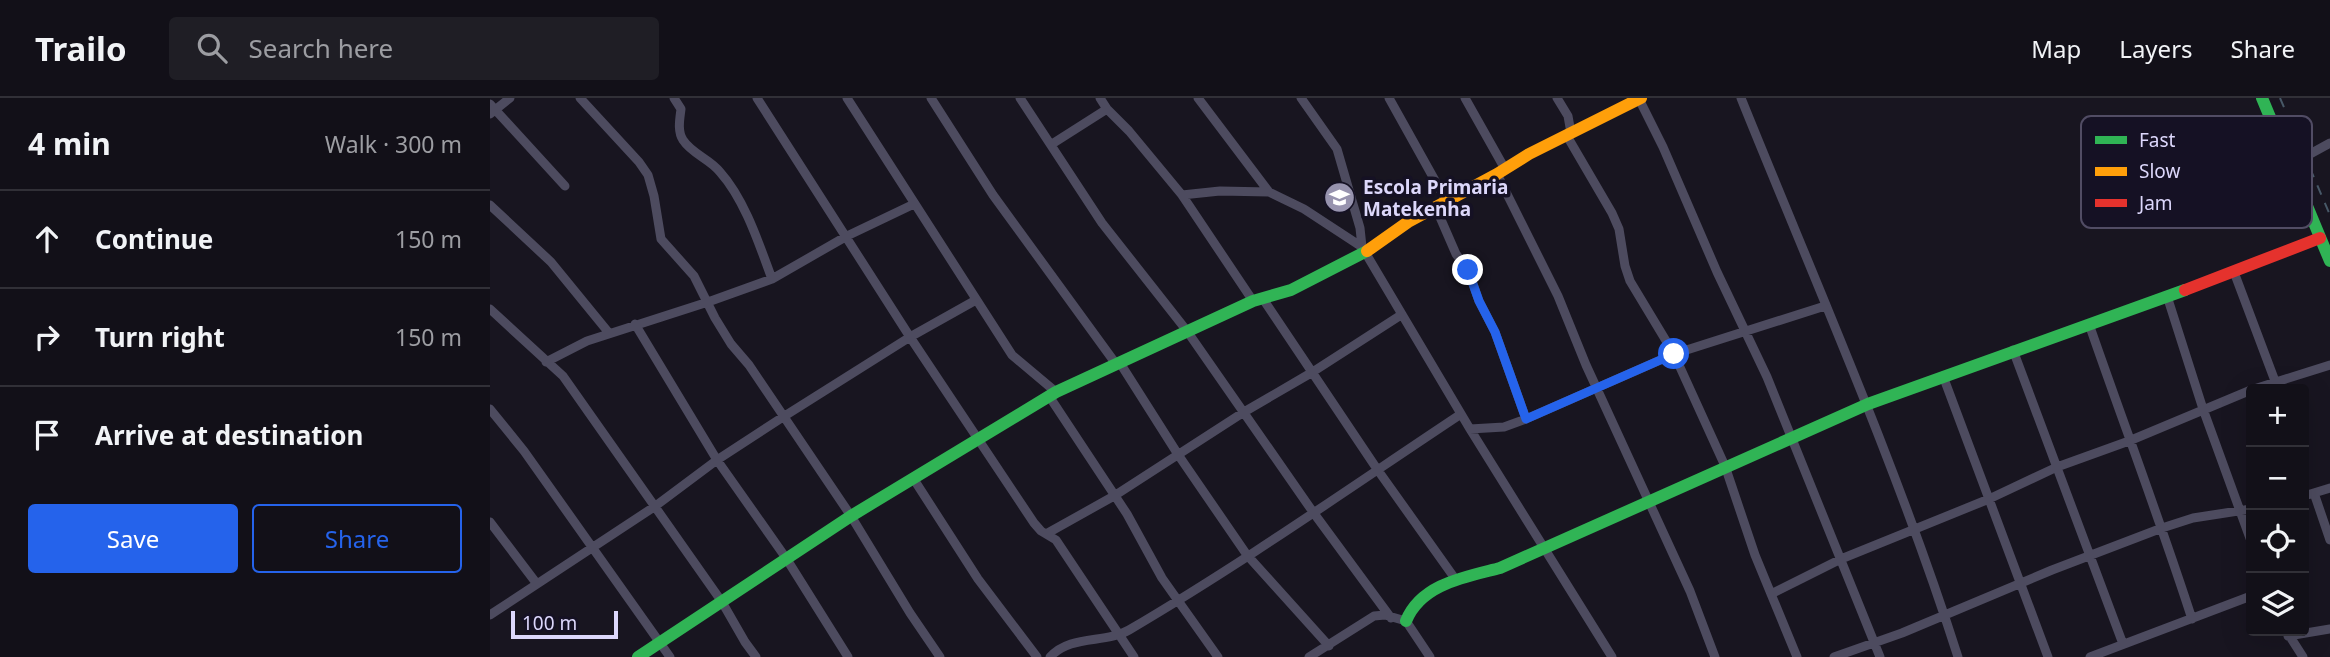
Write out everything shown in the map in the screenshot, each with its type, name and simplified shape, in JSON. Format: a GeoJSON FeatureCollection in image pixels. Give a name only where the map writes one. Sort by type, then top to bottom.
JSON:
{"type":"FeatureCollection","features":[{"type":"Feature","properties":{"kind":"street"},"geometry":{"type":"LineString","coordinates":[[510,98],[492,109],[565,187]]}},
{"type":"Feature","properties":{"kind":"street"},"geometry":{"type":"LineString","coordinates":[[580,98],[648,175],[661,239],[694,276],[731,344],[749,365],[851,516],[940,657]]}},
{"type":"Feature","properties":{"kind":"street"},"geometry":{"type":"LineString","coordinates":[[674,98],[681,108],[679,119],[682,140],[718,169],[726,179],[753,227],[772,279]]}},
{"type":"Feature","properties":{"kind":"street"},"geometry":{"type":"LineString","coordinates":[[757,98],[910,337],[1034,523],[1056,540],[1134,657]]}},
{"type":"Feature","properties":{"kind":"street"},"geometry":{"type":"LineString","coordinates":[[847,98],[1012,355],[1052,394],[1127,514],[1162,578],[1218,657]]}},
{"type":"Feature","properties":{"kind":"street"},"geometry":{"type":"LineString","coordinates":[[931,98],[993,195],[1118,363],[1247,555],[1328,650]]}},
{"type":"Feature","properties":{"kind":"street"},"geometry":{"type":"LineString","coordinates":[[1020,98],[1102,223],[1187,331],[1313,512],[1391,618]]}},
{"type":"Feature","properties":{"kind":"street"},"geometry":{"type":"LineString","coordinates":[[1100,98],[1182,195],[1456,580]]}},
{"type":"Feature","properties":{"kind":"street"},"geometry":{"type":"LineString","coordinates":[[1198,98],[1269,192]]}},
{"type":"Feature","properties":{"kind":"street"},"geometry":{"type":"LineString","coordinates":[[1301,98],[1337,149],[1364,250],[1470,429],[1612,657]]}},
{"type":"Feature","properties":{"kind":"street"},"geometry":{"type":"LineString","coordinates":[[1389,98],[1441,205],[1456,254],[1468,270],[1479,301],[1495,332],[1526,419]]}},
{"type":"Feature","properties":{"kind":"street"},"geometry":{"type":"LineString","coordinates":[[1465,98],[1501,171],[1690,591],[1715,657]]}},
{"type":"Feature","properties":{"kind":"street"},"geometry":{"type":"LineString","coordinates":[[1557,98],[1568,116],[1569,134],[1619,229],[1630,281],[1674,354],[1725,466],[1755,555],[1797,657]]}},
{"type":"Feature","properties":{"kind":"street"},"geometry":{"type":"LineString","coordinates":[[638,657],[851,516],[1052,394],[1187,331],[1324,275],[1408,222],[1639,98],[1792,436],[1880,657]]}},
{"type":"Feature","properties":{"kind":"street"},"geometry":{"type":"LineString","coordinates":[[1741,98],[1825,306],[1868,404],[1958,657]]}},
{"type":"Feature","properties":{"kind":"street"},"geometry":{"type":"LineString","coordinates":[[2262,98],[2270,116]]}},
{"type":"Feature","properties":{"kind":"street"},"geometry":{"type":"LineString","coordinates":[[1052,144],[1107,109]]}},
{"type":"Feature","properties":{"kind":"street"},"geometry":{"type":"LineString","coordinates":[[1568,116],[1588,124]]}},
{"type":"Feature","properties":{"kind":"street"},"geometry":{"type":"LineString","coordinates":[[2312,153],[2330,143]]}},
{"type":"Feature","properties":{"kind":"street"},"geometry":{"type":"LineString","coordinates":[[1182,195],[1220,191],[1269,192],[1304,209],[1364,250]]}},
{"type":"Feature","properties":{"kind":"street"},"geometry":{"type":"LineString","coordinates":[[546,362],[609,333],[772,279],[847,236],[914,204]]}},
{"type":"Feature","properties":{"kind":"street"},"geometry":{"type":"LineString","coordinates":[[490,205],[551,262],[609,333]]}},
{"type":"Feature","properties":{"kind":"street"},"geometry":{"type":"LineString","coordinates":[[2312,218],[2330,261]]}},
{"type":"Feature","properties":{"kind":"street"},"geometry":{"type":"LineString","coordinates":[[1406,621],[1411,610],[1431,590],[1500,568],[1647,500],[1868,404],[2234,272],[2320,237]]}},
{"type":"Feature","properties":{"kind":"street"},"geometry":{"type":"LineString","coordinates":[[2234,272],[2275,384]]}},
{"type":"Feature","properties":{"kind":"street"},"geometry":{"type":"LineString","coordinates":[[1834,657],[2162,528],[2193,518],[2246,510],[2203,408],[2167,296]]}},
{"type":"Feature","properties":{"kind":"street"},"geometry":{"type":"LineString","coordinates":[[490,615],[654,507],[717,460],[783,417],[910,337],[976,300]]}},
{"type":"Feature","properties":{"kind":"street"},"geometry":{"type":"LineString","coordinates":[[1470,429],[1504,427],[1598,389],[1674,354],[1825,306]]}},
{"type":"Feature","properties":{"kind":"street"},"geometry":{"type":"LineString","coordinates":[[490,309],[563,376],[722,602],[756,657]]}},
{"type":"Feature","properties":{"kind":"street"},"geometry":{"type":"LineString","coordinates":[[1046,534],[1179,456],[1244,412],[1401,315]]}},
{"type":"Feature","properties":{"kind":"street"},"geometry":{"type":"LineString","coordinates":[[635,324],[717,460],[786,558],[849,657]]}},
{"type":"Feature","properties":{"kind":"street"},"geometry":{"type":"LineString","coordinates":[[2089,324],[2192,619]]}},
{"type":"Feature","properties":{"kind":"street"},"geometry":{"type":"LineString","coordinates":[[2013,350],[2123,644]]}},
{"type":"Feature","properties":{"kind":"street"},"geometry":{"type":"LineString","coordinates":[[561,353],[563,376]]}},
{"type":"Feature","properties":{"kind":"street"},"geometry":{"type":"LineString","coordinates":[[2281,384],[2330,365]]}},
{"type":"Feature","properties":{"kind":"street"},"geometry":{"type":"LineString","coordinates":[[1943,376],[2048,657]]}},
{"type":"Feature","properties":{"kind":"street"},"geometry":{"type":"LineString","coordinates":[[1771,594],[1841,559],[1989,499],[2057,467],[2246,393]]}},
{"type":"Feature","properties":{"kind":"street"},"geometry":{"type":"LineString","coordinates":[[490,409],[524,451],[670,657]]}},
{"type":"Feature","properties":{"kind":"street"},"geometry":{"type":"LineString","coordinates":[[1050,657],[1056,650],[1073,643],[1118,635],[1179,600],[1461,414]]}},
{"type":"Feature","properties":{"kind":"street"},"geometry":{"type":"LineString","coordinates":[[913,478],[978,579],[1037,657]]}},
{"type":"Feature","properties":{"kind":"street"},"geometry":{"type":"LineString","coordinates":[[2309,494],[2330,488]]}},
{"type":"Feature","properties":{"kind":"street"},"geometry":{"type":"LineString","coordinates":[[2309,496],[2330,540]]}},
{"type":"Feature","properties":{"kind":"street"},"geometry":{"type":"LineString","coordinates":[[490,522],[537,584]]}},
{"type":"Feature","properties":{"kind":"street"},"geometry":{"type":"LineString","coordinates":[[2090,657],[2246,598]]}},
{"type":"Feature","properties":{"kind":"street"},"geometry":{"type":"LineString","coordinates":[[1309,657],[1328,650],[1374,617],[1385,615],[1406,621],[1430,657]]}},
{"type":"Feature","properties":{"kind":"street"},"geometry":{"type":"LineString","coordinates":[[2309,633],[2330,629]]}},
{"type":"Feature","properties":{"kind":"street"},"geometry":{"type":"LineString","coordinates":[[2289,636],[2304,657]]}},
{"type":"Feature","properties":{"kind":"street"},"geometry":{"type":"LineString","coordinates":[[2298,647],[2305,636]]}},
{"type":"Feature","properties":{"kind":"railway"},"geometry":{"type":"LineString","coordinates":[[2280,98],[2288,116]]}},
{"type":"Feature","properties":{"kind":"railway"},"geometry":{"type":"LineString","coordinates":[[2312,173],[2330,215]]}},
{"type":"Feature","properties":{"kind":"traffic: fast"},"geometry":{"type":"LineString","coordinates":[[2262,98],[2270,116]]}},
{"type":"Feature","properties":{"kind":"traffic: fast"},"geometry":{"type":"LineString","coordinates":[[2312,218],[2330,261]]}},
{"type":"Feature","properties":{"kind":"traffic: fast"},"geometry":{"type":"LineString","coordinates":[[638,657],[851,516],[1056,392],[1253,301],[1291,290],[1367,251]]}},
{"type":"Feature","properties":{"kind":"traffic: fast"},"geometry":{"type":"LineString","coordinates":[[1406,621],[1413,608],[1433,590],[1500,568],[1868,404],[2185,290]]}},
{"type":"Feature","properties":{"kind":"traffic: slow"},"geometry":{"type":"LineString","coordinates":[[1367,251],[1408,222],[1529,154],[1641,98]]}},
{"type":"Feature","properties":{"kind":"traffic: jam"},"geometry":{"type":"LineString","coordinates":[[2185,290],[2320,238]]}},
{"type":"Feature","properties":{"kind":"place","name":"Escola Primaria Matekenha"},"geometry":{"type":"Point","coordinates":[1340,198]}},
{"type":"Feature","properties":{"kind":"route"},"geometry":{"type":"LineString","coordinates":[[1468,270],[1479,301],[1495,332],[1526,419],[1674,354]]}}]}
